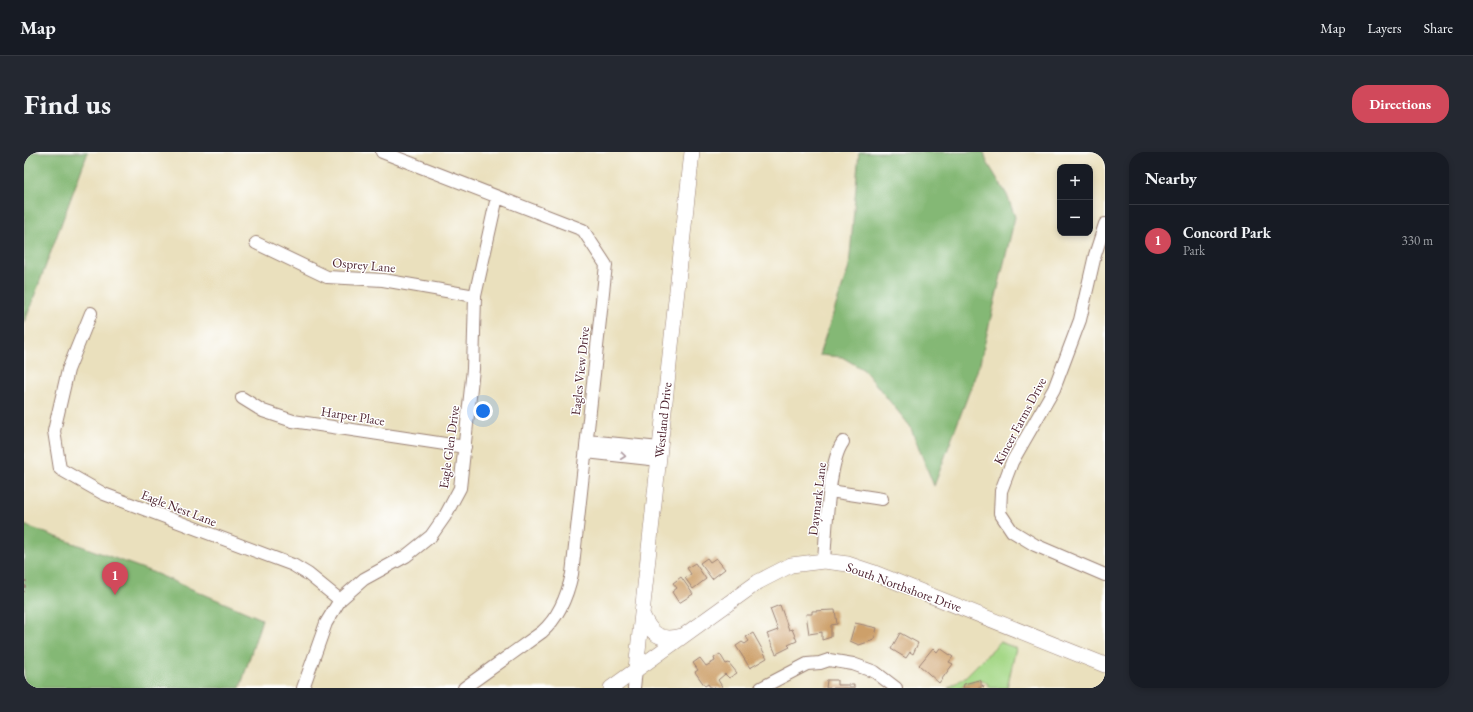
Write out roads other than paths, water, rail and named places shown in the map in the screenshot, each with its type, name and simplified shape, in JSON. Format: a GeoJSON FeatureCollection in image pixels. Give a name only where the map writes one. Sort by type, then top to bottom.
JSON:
{"type":"FeatureCollection","features":[{"type":"Feature","properties":{"kind":"main road","name":"Westland Drive"},"geometry":{"type":"LineString","coordinates":[[636,669],[692,152]]}},
{"type":"Feature","properties":{"kind":"main road","name":"South Northshore Drive"},"geometry":{"type":"LineString","coordinates":[[611,688],[758,582],[791,565],[824,561],[848,564],[872,572],[1105,664]]}},
{"type":"Feature","properties":{"kind":"main road"},"geometry":{"type":"LineString","coordinates":[[642,614],[649,628],[660,637],[669,638],[685,635]]}},
{"type":"Feature","properties":{"kind":"street","name":"Eagles View Drive"},"geometry":{"type":"LineString","coordinates":[[382,152],[582,230],[606,265],[572,574],[566,599],[553,621],[542,632],[464,688]]}},
{"type":"Feature","properties":{"kind":"street","name":"Eagle Glen Drive"},"geometry":{"type":"LineString","coordinates":[[303,688],[326,623],[340,600],[364,579],[406,556],[431,536],[445,516],[460,488],[472,369],[475,296],[497,197]]}},
{"type":"Feature","properties":{"kind":"street","name":"Kincer Farms Drive"},"geometry":{"type":"LineString","coordinates":[[1105,224],[1095,255],[1080,320],[1054,389],[1012,462],[1001,491],[1000,513],[1012,531],[1035,545],[1105,575]]}},
{"type":"Feature","properties":{"kind":"street","name":"Osprey Lane"},"geometry":{"type":"LineString","coordinates":[[256,243],[327,277],[383,280],[475,296]]}},
{"type":"Feature","properties":{"kind":"street","name":"Eagle Nest Lane"},"geometry":{"type":"LineString","coordinates":[[92,313],[68,370],[60,411],[54,431],[60,469],[104,494],[293,566],[308,574],[340,600]]}},
{"type":"Feature","properties":{"kind":"street","name":"Harper Place"},"geometry":{"type":"LineString","coordinates":[[242,398],[263,411],[293,421],[465,447]]}},
{"type":"Feature","properties":{"kind":"street","name":"Daymark Lane"},"geometry":{"type":"LineString","coordinates":[[824,561],[830,491],[838,449],[843,442]]}},
{"type":"Feature","properties":{"kind":"street"},"geometry":{"type":"LineString","coordinates":[[586,447],[660,454]]}},
{"type":"Feature","properties":{"kind":"street"},"geometry":{"type":"LineString","coordinates":[[830,491],[882,499]]}},
{"type":"Feature","properties":{"kind":"street"},"geometry":{"type":"LineString","coordinates":[[761,688],[807,664],[820,664],[829,660],[853,664],[875,672],[896,688]]}},
{"type":"Feature","properties":{"kind":"street","name":"Westland Drive"},"geometry":{"type":"LineString","coordinates":[[634,688],[636,669]]}},
{"type":"Feature","properties":{"kind":"place","name":"Concord Park"},"geometry":{"type":"Point","coordinates":[115,595]}}]}
